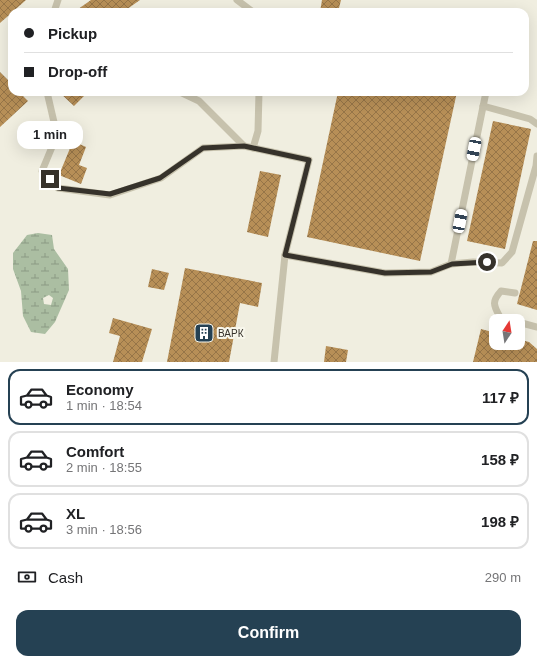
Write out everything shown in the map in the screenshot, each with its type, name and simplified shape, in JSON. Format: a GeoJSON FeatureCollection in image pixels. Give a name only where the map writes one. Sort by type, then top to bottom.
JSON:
{"type":"FeatureCollection","features":[{"type":"Feature","properties":{"kind":"lane"},"geometry":{"type":"LineString","coordinates":[[237,0],[248,8]]}},
{"type":"Feature","properties":{"kind":"lane"},"geometry":{"type":"LineString","coordinates":[[48,96],[57,135],[42,171],[58,188],[110,194],[160,178],[203,148],[244,146],[309,160],[285,255],[274,362]]}},
{"type":"Feature","properties":{"kind":"lane"},"geometry":{"type":"LineString","coordinates":[[188,96],[199,101],[244,146]]}},
{"type":"Feature","properties":{"kind":"lane"},"geometry":{"type":"LineString","coordinates":[[253,148],[258,131],[259,96]]}},
{"type":"Feature","properties":{"kind":"lane"},"geometry":{"type":"LineString","coordinates":[[452,264],[485,96]]}},
{"type":"Feature","properties":{"kind":"lane"},"geometry":{"type":"LineString","coordinates":[[483,106],[530,119],[537,124]]}},
{"type":"Feature","properties":{"kind":"lane"},"geometry":{"type":"LineString","coordinates":[[285,255],[385,273],[431,272],[452,264],[473,262],[502,263],[512,252],[536,166],[537,156]]}},
{"type":"Feature","properties":{"kind":"lane"},"geometry":{"type":"LineString","coordinates":[[498,314],[495,308],[495,297],[501,291],[515,293]]}},
{"type":"Feature","properties":{"kind":"lane"},"geometry":{"type":"LineString","coordinates":[[525,323],[537,327]]}},
{"type":"Feature","properties":{"kind":"green space"},"geometry":{"type":"Polygon","coordinates":[[[38,233],[52,235],[54,249],[68,269],[69,290],[55,322],[45,334],[31,332],[23,316],[21,291],[13,269],[13,253],[27,235],[38,233]],[[49,295],[43,298],[44,304],[51,305],[53,298],[49,295]]]}},
{"type":"Feature","properties":{"kind":"building"},"geometry":{"type":"Polygon","coordinates":[[[0,0],[26,0],[17,8],[8,8],[8,16],[0,23],[0,0]]]}},
{"type":"Feature","properties":{"kind":"building"},"geometry":{"type":"Polygon","coordinates":[[[91,0],[140,0],[129,8],[80,8],[91,0]]]}},
{"type":"Feature","properties":{"kind":"building"},"geometry":{"type":"Polygon","coordinates":[[[322,0],[341,0],[339,8],[321,8],[322,0]]]}},
{"type":"Feature","properties":{"kind":"building"},"geometry":{"type":"Polygon","coordinates":[[[0,72],[8,80],[8,96],[23,96],[28,101],[0,127],[0,72]]]}},
{"type":"Feature","properties":{"kind":"building"},"geometry":{"type":"Polygon","coordinates":[[[63,96],[84,96],[74,106],[63,96]]]}},
{"type":"Feature","properties":{"kind":"building"},"geometry":{"type":"Polygon","coordinates":[[[337,96],[456,96],[420,261],[307,237],[337,96]]]}},
{"type":"Feature","properties":{"kind":"building"},"geometry":{"type":"Polygon","coordinates":[[[493,121],[531,129],[505,249],[467,241],[493,121]]]}},
{"type":"Feature","properties":{"kind":"building"},"geometry":{"type":"Polygon","coordinates":[[[73,141],[86,147],[79,165],[87,168],[81,184],[59,175],[73,141]]]}},
{"type":"Feature","properties":{"kind":"building"},"geometry":{"type":"Polygon","coordinates":[[[260,171],[281,175],[268,237],[247,232],[260,171]]]}},
{"type":"Feature","properties":{"kind":"building"},"geometry":{"type":"Polygon","coordinates":[[[533,241],[537,241],[537,310],[517,304],[533,241]]]}},
{"type":"Feature","properties":{"kind":"building","name":"ВАРК"},"geometry":{"type":"Polygon","coordinates":[[[185,268],[262,283],[258,307],[240,303],[229,362],[167,362],[185,268]]]}},
{"type":"Feature","properties":{"kind":"building"},"geometry":{"type":"Polygon","coordinates":[[[152,269],[169,273],[164,290],[148,287],[152,269]]]}},
{"type":"Feature","properties":{"kind":"building"},"geometry":{"type":"Polygon","coordinates":[[[113,318],[152,329],[142,362],[113,362],[120,336],[109,333],[113,318]]]}},
{"type":"Feature","properties":{"kind":"building"},"geometry":{"type":"Polygon","coordinates":[[[481,329],[489,331],[489,350],[525,350],[525,341],[529,342],[537,349],[537,362],[473,362],[481,329]]]}},
{"type":"Feature","properties":{"kind":"building"},"geometry":{"type":"Polygon","coordinates":[[[326,346],[348,350],[346,362],[324,362],[326,346]]]}},
{"type":"Feature","properties":{"kind":"place","name":"ВАРК"},"geometry":{"type":"Point","coordinates":[204,333]}},
{"type":"Feature","properties":{"kind":"route"},"geometry":{"type":"LineString","coordinates":[[50,179],[58,188],[110,194],[160,178],[203,148],[244,146],[309,160],[285,255],[385,273],[431,272],[452,264],[487,262]]}}]}
